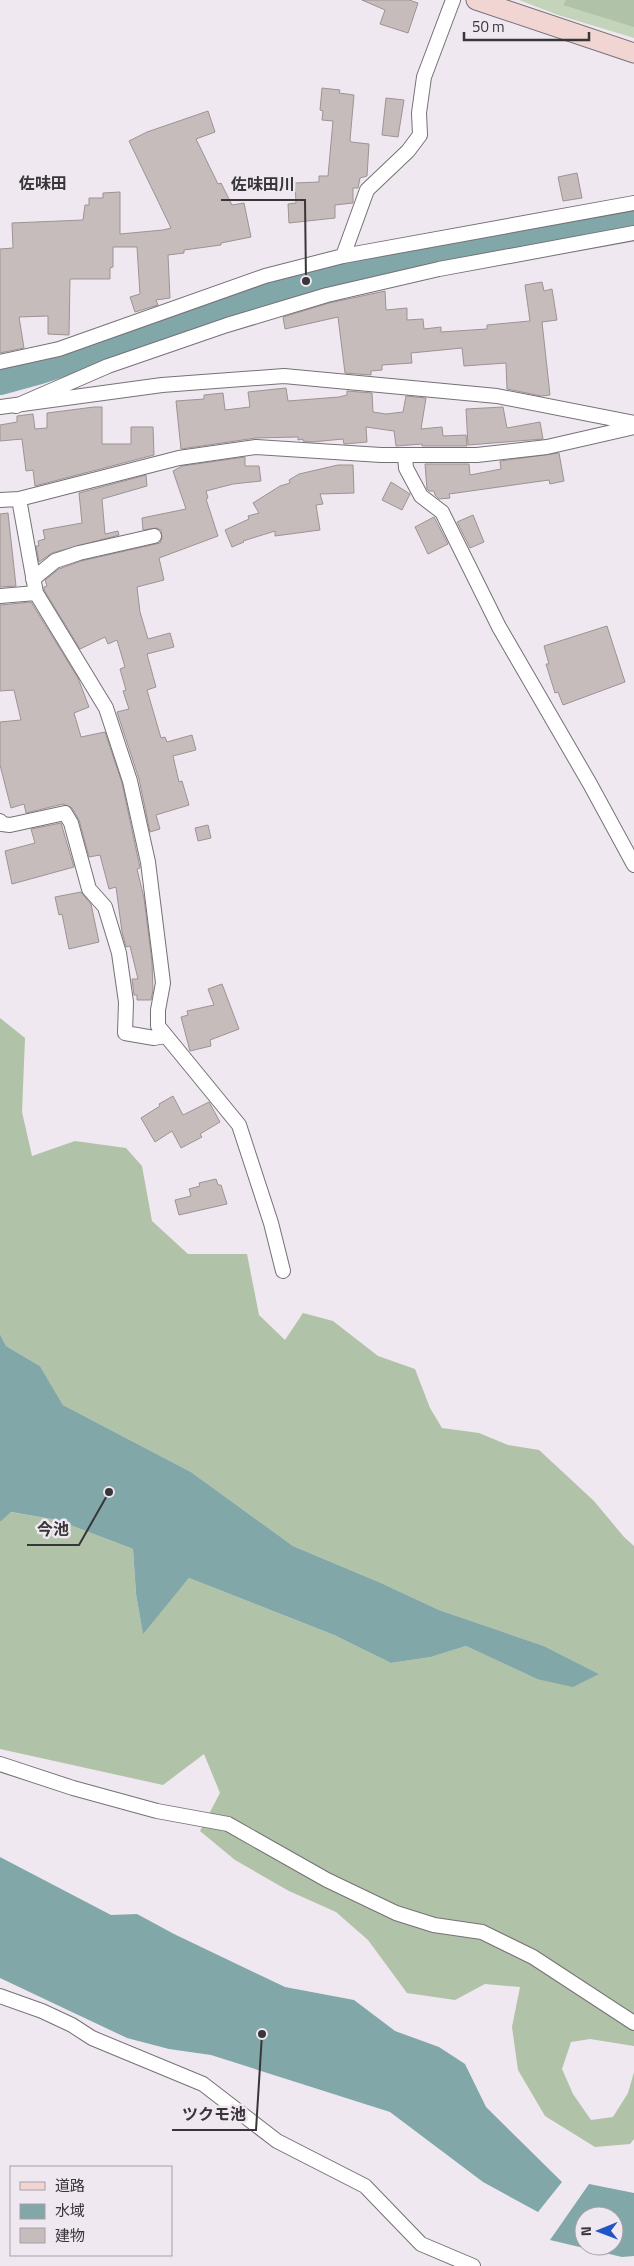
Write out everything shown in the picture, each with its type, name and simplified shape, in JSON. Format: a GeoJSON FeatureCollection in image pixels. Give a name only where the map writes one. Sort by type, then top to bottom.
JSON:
{"type":"FeatureCollection","features":[{"type":"Feature","properties":{"kind":"main road"},"geometry":{"type":"LineString","coordinates":[[476,0],[634,53]]}},
{"type":"Feature","properties":{"kind":"street"},"geometry":{"type":"LineString","coordinates":[[343,256],[367,190],[408,151],[420,135],[420,113],[424,77],[453,0]]}},
{"type":"Feature","properties":{"kind":"street"},"geometry":{"type":"LineString","coordinates":[[0,362],[59,348],[265,276],[343,256],[634,203]]}},
{"type":"Feature","properties":{"kind":"street"},"geometry":{"type":"LineString","coordinates":[[16,406],[108,366],[227,324],[327,295],[439,269],[634,233]]}},
{"type":"Feature","properties":{"kind":"street"},"geometry":{"type":"LineString","coordinates":[[0,407],[162,386],[284,376],[497,396],[634,425]]}},
{"type":"Feature","properties":{"kind":"street"},"geometry":{"type":"LineString","coordinates":[[0,500],[18,498],[179,458],[256,446],[405,456],[477,455],[530,449],[634,425]]}},
{"type":"Feature","properties":{"kind":"street"},"geometry":{"type":"LineString","coordinates":[[405,456],[409,475],[421,496],[442,512],[499,627],[581,767],[634,865]]}},
{"type":"Feature","properties":{"kind":"street"},"geometry":{"type":"LineString","coordinates":[[18,498],[34,586],[106,708],[130,781],[148,862],[163,983],[158,1010],[158,1026],[239,1125],[271,1223],[282,1271]]}},
{"type":"Feature","properties":{"kind":"street"},"geometry":{"type":"LineString","coordinates":[[0,596],[34,586],[55,561],[79,553],[154,536]]}},
{"type":"Feature","properties":{"kind":"street"},"geometry":{"type":"LineString","coordinates":[[0,821],[2,824],[10,825],[65,813],[71,823],[89,889],[105,907],[119,953],[126,1002],[125,1033],[154,1038],[166,1036]]}},
{"type":"Feature","properties":{"kind":"street"},"geometry":{"type":"LineString","coordinates":[[0,1764],[73,1788],[157,1811],[228,1824],[327,1880],[396,1913],[434,1925],[482,1932],[532,1957],[634,2023]]}},
{"type":"Feature","properties":{"kind":"street"},"geometry":{"type":"LineString","coordinates":[[0,1996],[42,2011],[72,2025],[92,2038],[203,2084],[277,2141],[365,2186],[421,2244],[473,2266]]}},
{"type":"Feature","properties":{"kind":"green space"},"geometry":{"type":"Polygon","coordinates":[[[519,0],[634,0],[634,38],[558,15],[519,0]]]}},
{"type":"Feature","properties":{"kind":"green space"},"geometry":{"type":"Polygon","coordinates":[[[566,0],[634,0],[634,27],[563,5],[566,0]]]}},
{"type":"Feature","properties":{"kind":"green space"},"geometry":{"type":"Polygon","coordinates":[[[0,1018],[25,1038],[22,1112],[32,1156],[75,1141],[126,1148],[142,1166],[152,1221],[188,1254],[247,1254],[259,1315],[285,1340],[303,1313],[333,1321],[378,1356],[415,1369],[430,1408],[442,1428],[479,1433],[508,1445],[539,1450],[594,1501],[634,1546],[634,2046],[590,2039],[571,2042],[562,2069],[573,2094],[591,2120],[613,2117],[628,2093],[634,2072],[634,2139],[630,2144],[595,2147],[545,2116],[518,2070],[512,2027],[520,1987],[485,1984],[455,2000],[407,1993],[368,1940],[336,1912],[289,1891],[235,1860],[200,1831],[220,1793],[204,1754],[163,1785],[0,1749],[0,1522],[10,1512],[57,1520],[133,1549],[136,1594],[143,1633],[189,1578],[334,1635],[391,1663],[431,1657],[466,1646],[537,1679],[599,1674],[544,1646],[439,1610],[293,1546],[191,1472],[63,1405],[40,1366],[6,1346],[0,1334],[0,1018]]]}},
{"type":"Feature","properties":{"kind":"water"},"geometry":{"type":"Polygon","coordinates":[[[0,1334],[6,1346],[40,1366],[63,1405],[191,1472],[293,1546],[439,1610],[544,1646],[599,1674],[573,1687],[537,1679],[466,1646],[431,1657],[391,1663],[334,1635],[189,1578],[143,1634],[136,1594],[133,1549],[57,1520],[11,1512],[0,1522],[0,1334]]]}},
{"type":"Feature","properties":{"kind":"water"},"geometry":{"type":"Polygon","coordinates":[[[0,1857],[111,1915],[137,1914],[174,1934],[285,1987],[354,2000],[395,2031],[439,2047],[465,2064],[486,2107],[562,2182],[538,2212],[483,2182],[390,2112],[211,2055],[169,2049],[127,2038],[0,1978],[0,1857]]]}},
{"type":"Feature","properties":{"kind":"water"},"geometry":{"type":"Polygon","coordinates":[[[589,2184],[634,2193],[634,2256],[622,2257],[618,2256],[624,2256],[624,2206],[574,2206],[574,2246],[550,2240],[589,2184]]]}},
{"type":"Feature","properties":{"kind":"building"},"geometry":{"type":"Polygon","coordinates":[[[362,0],[409,0],[418,3],[408,33],[380,24],[385,10],[362,0]]]}},
{"type":"Feature","properties":{"kind":"building"},"geometry":{"type":"Polygon","coordinates":[[[322,88],[340,90],[339,93],[354,95],[350,140],[351,142],[369,144],[367,176],[360,178],[358,188],[353,188],[353,203],[335,205],[335,218],[289,223],[288,204],[296,203],[295,183],[319,182],[319,176],[328,176],[333,121],[322,120],[323,111],[320,110],[322,88]]]}},
{"type":"Feature","properties":{"kind":"building"},"geometry":{"type":"Polygon","coordinates":[[[386,98],[404,100],[398,137],[382,135],[386,98]]]}},
{"type":"Feature","properties":{"kind":"building"},"geometry":{"type":"Polygon","coordinates":[[[208,111],[215,132],[196,139],[218,184],[221,183],[232,205],[244,203],[251,237],[168,255],[170,298],[156,300],[158,305],[135,312],[130,297],[140,294],[137,247],[113,247],[113,267],[110,268],[110,279],[70,279],[69,335],[48,334],[48,316],[19,317],[24,348],[0,353],[0,249],[13,248],[12,223],[83,220],[85,205],[89,205],[89,198],[103,198],[103,193],[120,192],[120,234],[171,228],[129,141],[147,132],[208,111]]]}},
{"type":"Feature","properties":{"kind":"building"},"geometry":{"type":"Polygon","coordinates":[[[577,173],[582,198],[563,201],[558,177],[577,173]]]}},
{"type":"Feature","properties":{"kind":"building"},"geometry":{"type":"Polygon","coordinates":[[[542,282],[544,291],[552,289],[557,320],[542,322],[550,395],[541,396],[507,389],[506,363],[464,366],[462,348],[411,353],[412,363],[382,365],[382,370],[371,371],[371,375],[345,373],[338,317],[285,329],[283,317],[329,303],[385,291],[386,310],[407,308],[407,320],[423,319],[424,329],[441,327],[441,332],[487,329],[487,325],[530,321],[525,285],[542,282]]]}},
{"type":"Feature","properties":{"kind":"building"},"geometry":{"type":"Polygon","coordinates":[[[286,388],[288,401],[339,397],[347,395],[347,391],[372,393],[373,412],[386,414],[403,412],[406,396],[426,398],[421,429],[442,427],[443,436],[466,435],[467,446],[422,446],[422,444],[396,446],[394,431],[366,427],[367,442],[344,444],[343,439],[312,442],[303,441],[303,439],[298,440],[298,437],[256,438],[181,449],[176,401],[204,399],[204,395],[223,393],[225,410],[250,407],[248,392],[286,388]]]}},
{"type":"Feature","properties":{"kind":"building"},"geometry":{"type":"Polygon","coordinates":[[[102,407],[102,444],[131,444],[131,427],[153,427],[154,455],[35,486],[33,470],[26,471],[22,439],[0,441],[0,425],[17,422],[17,416],[33,414],[35,429],[47,428],[47,413],[102,407]]]}},
{"type":"Feature","properties":{"kind":"building"},"geometry":{"type":"Polygon","coordinates":[[[503,407],[507,428],[540,422],[543,439],[468,445],[466,409],[503,407]]]}},
{"type":"Feature","properties":{"kind":"building"},"geometry":{"type":"Polygon","coordinates":[[[559,453],[564,481],[550,484],[549,480],[449,494],[450,498],[439,499],[434,491],[427,489],[425,464],[469,464],[470,475],[501,469],[500,461],[559,453]]]}},
{"type":"Feature","properties":{"kind":"building"},"geometry":{"type":"Polygon","coordinates":[[[245,457],[245,466],[259,466],[261,481],[233,484],[206,491],[208,498],[206,499],[218,536],[159,558],[164,580],[137,587],[140,612],[148,639],[170,633],[174,647],[147,654],[156,687],[147,690],[161,738],[165,737],[167,742],[192,735],[196,750],[173,756],[179,782],[182,781],[189,805],[156,815],[160,829],[150,832],[139,779],[117,712],[129,709],[123,691],[126,690],[120,669],[125,667],[117,640],[108,644],[105,637],[80,649],[44,590],[44,587],[47,586],[45,580],[59,569],[81,561],[160,543],[162,538],[161,530],[156,528],[143,530],[142,518],[186,509],[173,471],[182,466],[245,457]]]}},
{"type":"Feature","properties":{"kind":"building"},"geometry":{"type":"Polygon","coordinates":[[[338,465],[353,465],[354,493],[320,494],[323,504],[316,505],[320,530],[275,536],[275,531],[243,541],[232,547],[225,530],[249,519],[248,516],[259,513],[253,503],[280,486],[290,483],[289,480],[299,474],[338,465]]]}},
{"type":"Feature","properties":{"kind":"building"},"geometry":{"type":"Polygon","coordinates":[[[146,475],[147,486],[102,499],[105,534],[118,531],[119,535],[52,553],[39,562],[36,546],[39,546],[38,541],[45,539],[43,530],[82,523],[79,493],[146,475]]]}},
{"type":"Feature","properties":{"kind":"building"},"geometry":{"type":"Polygon","coordinates":[[[391,482],[410,494],[402,510],[382,500],[391,482]]]}},
{"type":"Feature","properties":{"kind":"building"},"geometry":{"type":"Polygon","coordinates":[[[8,513],[16,586],[0,587],[0,514],[8,513]]]}},
{"type":"Feature","properties":{"kind":"building"},"geometry":{"type":"Polygon","coordinates":[[[473,515],[484,542],[470,548],[457,522],[473,515]]]}},
{"type":"Feature","properties":{"kind":"building"},"geometry":{"type":"Polygon","coordinates":[[[434,517],[448,544],[428,554],[415,527],[434,517]]]}},
{"type":"Feature","properties":{"kind":"building"},"geometry":{"type":"Polygon","coordinates":[[[31,602],[78,678],[89,707],[74,713],[81,737],[105,732],[122,783],[140,868],[137,869],[144,898],[152,962],[153,990],[151,1000],[137,1000],[137,995],[134,995],[132,979],[138,979],[130,946],[126,947],[122,932],[116,887],[109,889],[100,855],[89,857],[79,820],[72,808],[63,804],[26,813],[24,804],[11,808],[0,765],[0,722],[21,720],[14,690],[0,691],[0,605],[31,602]]]}},
{"type":"Feature","properties":{"kind":"building"},"geometry":{"type":"Polygon","coordinates":[[[607,626],[625,682],[563,705],[558,692],[555,693],[546,664],[549,664],[544,646],[607,626]]]}},
{"type":"Feature","properties":{"kind":"building"},"geometry":{"type":"Polygon","coordinates":[[[61,823],[74,867],[12,884],[5,851],[35,843],[31,829],[61,823]]]}},
{"type":"Feature","properties":{"kind":"building"},"geometry":{"type":"Polygon","coordinates":[[[208,825],[211,838],[198,841],[195,828],[208,825]]]}},
{"type":"Feature","properties":{"kind":"building"},"geometry":{"type":"Polygon","coordinates":[[[81,892],[91,904],[99,942],[69,949],[62,914],[59,915],[55,897],[81,892]]]}},
{"type":"Feature","properties":{"kind":"building"},"geometry":{"type":"Polygon","coordinates":[[[222,984],[239,1029],[210,1040],[211,1046],[190,1051],[181,1017],[188,1015],[187,1011],[214,1005],[208,989],[222,984]]]}},
{"type":"Feature","properties":{"kind":"building"},"geometry":{"type":"Polygon","coordinates":[[[173,1096],[183,1115],[209,1102],[220,1122],[200,1134],[202,1137],[181,1148],[172,1131],[155,1142],[141,1118],[173,1096]]]}},
{"type":"Feature","properties":{"kind":"building"},"geometry":{"type":"Polygon","coordinates":[[[216,1179],[218,1185],[221,1185],[227,1204],[179,1215],[175,1200],[191,1196],[189,1189],[200,1186],[199,1183],[216,1179]]]}},
{"type":"Feature","properties":{"kind":"waterway"},"geometry":{"type":"LineString","coordinates":[[0,380],[40,369],[341,271],[391,259],[634,218]]}},
{"type":"Feature","properties":{"kind":"place","name":"佐味田川"},"geometry":{"type":"Point","coordinates":[306,281]}},
{"type":"Feature","properties":{"kind":"place","name":"今池"},"geometry":{"type":"Point","coordinates":[109,1492]}},
{"type":"Feature","properties":{"kind":"place","name":"ツクモ池"},"geometry":{"type":"Point","coordinates":[262,2034]}},
{"type":"Feature","properties":{"kind":"district","name":"佐味田"},"geometry":{"type":"Point","coordinates":[43,183]}}]}
